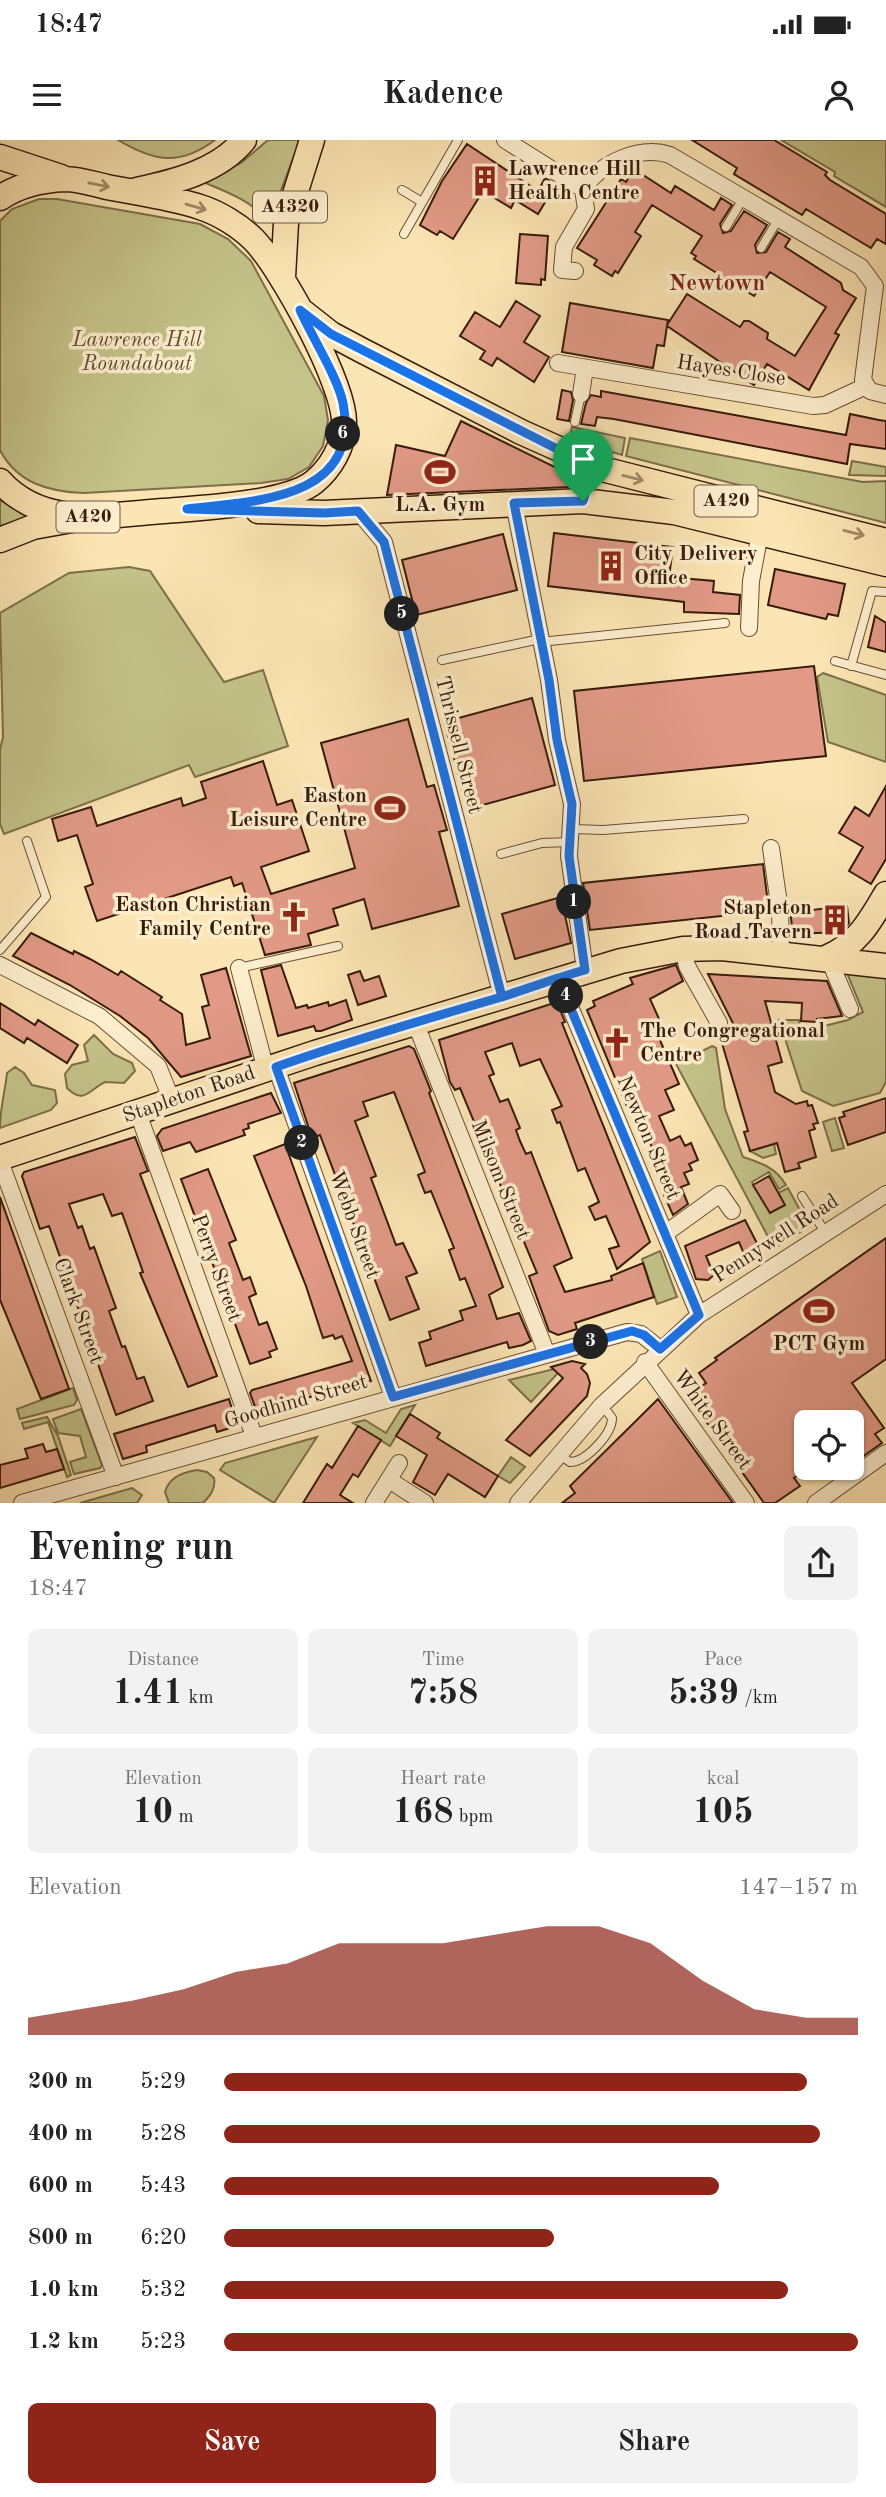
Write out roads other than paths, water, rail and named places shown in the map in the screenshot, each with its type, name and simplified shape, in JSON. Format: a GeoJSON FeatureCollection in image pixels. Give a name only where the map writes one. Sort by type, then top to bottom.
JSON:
{"type":"FeatureCollection","features":[{"type":"Feature","properties":{"kind":"main road","name":"A4320"},"geometry":{"type":"LineString","coordinates":[[283,277],[286,223],[312,140]]}},
{"type":"Feature","properties":{"kind":"main road"},"geometry":{"type":"LineString","coordinates":[[129,191],[167,183],[196,173],[241,142]]}},
{"type":"Feature","properties":{"kind":"main road","name":"A420"},"geometry":{"type":"LineString","coordinates":[[0,157],[68,179],[201,207],[230,222],[253,240],[283,277],[342,401],[344,424],[341,443],[330,467],[312,484],[285,496],[187,509],[79,518],[42,509],[11,494],[0,481]]}},
{"type":"Feature","properties":{"kind":"main road","name":"A420"},"geometry":{"type":"LineString","coordinates":[[0,198],[12,189],[68,179]]}},
{"type":"Feature","properties":{"kind":"main road","name":"A420"},"geometry":{"type":"LineString","coordinates":[[300,310],[331,334],[569,455],[615,473],[886,541]]}},
{"type":"Feature","properties":{"kind":"main road"},"geometry":{"type":"LineString","coordinates":[[569,455],[589,482],[583,501]]}},
{"type":"Feature","properties":{"kind":"main road","name":"A420"},"geometry":{"type":"LineString","coordinates":[[187,509],[324,513],[583,501],[674,512],[886,564]]}},
{"type":"Feature","properties":{"kind":"main road"},"geometry":{"type":"LineString","coordinates":[[0,540],[33,527],[79,518]]}},
{"type":"Feature","properties":{"kind":"main road"},"geometry":{"type":"LineString","coordinates":[[828,957],[848,948],[884,908]]}},
{"type":"Feature","properties":{"kind":"main road","name":"Stapleton Road"},"geometry":{"type":"LineString","coordinates":[[0,1159],[271,1068],[585,970],[683,949],[828,957],[886,966]]}},
{"type":"Feature","properties":{"kind":"street"},"geometry":{"type":"LineString","coordinates":[[505,140],[583,189]]}},
{"type":"Feature","properties":{"kind":"street"},"geometry":{"type":"LineString","coordinates":[[575,271],[562,270],[564,247],[586,209],[583,189],[590,179],[607,165],[637,154],[658,151],[685,161],[881,279],[863,376],[866,386],[874,393],[886,396]]}},
{"type":"Feature","properties":{"kind":"street","name":"Hayes Close"},"geometry":{"type":"LineString","coordinates":[[558,363],[816,406],[825,405],[866,386]]}},
{"type":"Feature","properties":{"kind":"street"},"geometry":{"type":"LineString","coordinates":[[581,394],[585,368]]}},
{"type":"Feature","properties":{"kind":"street"},"geometry":{"type":"LineString","coordinates":[[514,503],[557,740],[572,804],[572,886],[585,970]]}},
{"type":"Feature","properties":{"kind":"street","name":"Thrissell Street"},"geometry":{"type":"LineString","coordinates":[[358,511],[384,542],[409,640],[412,680],[502,997]]}},
{"type":"Feature","properties":{"kind":"street"},"geometry":{"type":"LineString","coordinates":[[749,628],[751,581],[760,533]]}},
{"type":"Feature","properties":{"kind":"street"},"geometry":{"type":"LineString","coordinates":[[771,848],[780,911],[780,953]]}},
{"type":"Feature","properties":{"kind":"street"},"geometry":{"type":"LineString","coordinates":[[683,949],[687,966],[719,1023]]}},
{"type":"Feature","properties":{"kind":"street"},"geometry":{"type":"LineString","coordinates":[[828,957],[850,1009]]}},
{"type":"Feature","properties":{"kind":"street"},"geometry":{"type":"LineString","coordinates":[[0,965],[60,993],[99,1016],[158,1066],[172,1101]]}},
{"type":"Feature","properties":{"kind":"street","name":"Webb Street"},"geometry":{"type":"LineString","coordinates":[[239,968],[271,1068],[393,1397]]}},
{"type":"Feature","properties":{"kind":"street","name":"Newton Street"},"geometry":{"type":"LineString","coordinates":[[558,978],[699,1315]]}},
{"type":"Feature","properties":{"kind":"street","name":"Milsom Street"},"geometry":{"type":"LineString","coordinates":[[415,1022],[547,1354]]}},
{"type":"Feature","properties":{"kind":"street","name":"Perry Street"},"geometry":{"type":"LineString","coordinates":[[138,1113],[254,1436]]}},
{"type":"Feature","properties":{"kind":"street","name":"Clark Street"},"geometry":{"type":"LineString","coordinates":[[0,1159],[116,1477]]}},
{"type":"Feature","properties":{"kind":"street"},"geometry":{"type":"LineString","coordinates":[[666,1233],[720,1194],[732,1211]]}},
{"type":"Feature","properties":{"kind":"street","name":"Pennywell Road"},"geometry":{"type":"LineString","coordinates":[[518,1503],[603,1405],[645,1362],[699,1315],[886,1194]]}},
{"type":"Feature","properties":{"kind":"street","name":"Goodhind Street"},"geometry":{"type":"LineString","coordinates":[[22,1503],[632,1331],[644,1335],[660,1349]]}},
{"type":"Feature","properties":{"kind":"street","name":"White Street"},"geometry":{"type":"LineString","coordinates":[[645,1362],[746,1503]]}},
{"type":"Feature","properties":{"kind":"street"},"geometry":{"type":"LineString","coordinates":[[816,1503],[886,1453]]}},
{"type":"Feature","properties":{"kind":"street"},"geometry":{"type":"LineString","coordinates":[[374,1503],[400,1464]]}},
{"type":"Feature","properties":{"kind":"street"},"geometry":{"type":"LineString","coordinates":[[389,1480],[425,1503]]}},
{"type":"Feature","properties":{"kind":"lane"},"geometry":{"type":"LineString","coordinates":[[404,233],[458,140]]}},
{"type":"Feature","properties":{"kind":"lane"},"geometry":{"type":"LineString","coordinates":[[402,190],[422,202]]}},
{"type":"Feature","properties":{"kind":"lane"},"geometry":{"type":"LineString","coordinates":[[726,227],[744,197]]}},
{"type":"Feature","properties":{"kind":"lane"},"geometry":{"type":"LineString","coordinates":[[761,247],[779,218]]}},
{"type":"Feature","properties":{"kind":"lane"},"geometry":{"type":"LineString","coordinates":[[575,422],[581,394]]}},
{"type":"Feature","properties":{"kind":"lane"},"geometry":{"type":"LineString","coordinates":[[851,666],[872,591],[886,592]]}},
{"type":"Feature","properties":{"kind":"lane"},"geometry":{"type":"LineString","coordinates":[[442,660],[540,640],[725,623]]}},
{"type":"Feature","properties":{"kind":"lane"},"geometry":{"type":"LineString","coordinates":[[835,661],[886,675]]}},
{"type":"Feature","properties":{"kind":"lane"},"geometry":{"type":"LineString","coordinates":[[501,853],[571,835],[603,830],[744,819]]}},
{"type":"Feature","properties":{"kind":"lane"},"geometry":{"type":"LineString","coordinates":[[0,950],[46,897],[27,841]]}},
{"type":"Feature","properties":{"kind":"lane"},"geometry":{"type":"LineString","coordinates":[[239,968],[338,946]]}},
{"type":"Feature","properties":{"kind":"lane"},"geometry":{"type":"LineString","coordinates":[[802,1196],[825,1232]]}},
{"type":"Feature","properties":{"kind":"lane"},"geometry":{"type":"LineString","coordinates":[[558,1454],[570,1462],[581,1460],[609,1431],[612,1418],[603,1405]]}},
{"type":"Feature","properties":{"kind":"place","name":"Lawrence Hill Health Centre"},"geometry":{"type":"Point","coordinates":[485,181]}},
{"type":"Feature","properties":{"kind":"place","name":"L.A. Gym"},"geometry":{"type":"Point","coordinates":[440,472]}},
{"type":"Feature","properties":{"kind":"place","name":"City Delivery Office"},"geometry":{"type":"Point","coordinates":[611,566]}},
{"type":"Feature","properties":{"kind":"place","name":"Easton Leisure Centre"},"geometry":{"type":"Point","coordinates":[390,808]}},
{"type":"Feature","properties":{"kind":"place","name":"Easton Christian Family Centre"},"geometry":{"type":"Point","coordinates":[294,917]}},
{"type":"Feature","properties":{"kind":"place","name":"Stapleton Road Tavern"},"geometry":{"type":"Point","coordinates":[835,920]}},
{"type":"Feature","properties":{"kind":"place","name":"The Congregational Centre"},"geometry":{"type":"Point","coordinates":[617,1043]}},
{"type":"Feature","properties":{"kind":"place","name":"PCT Gym"},"geometry":{"type":"Point","coordinates":[819,1311]}},
{"type":"Feature","properties":{"kind":"district","name":"Newtown"},"geometry":{"type":"Point","coordinates":[717,283]}},
{"type":"Feature","properties":{"kind":"park label","name":"Lawrence Hill Roundabout"},"geometry":{"type":"Point","coordinates":[137,352]}}]}
